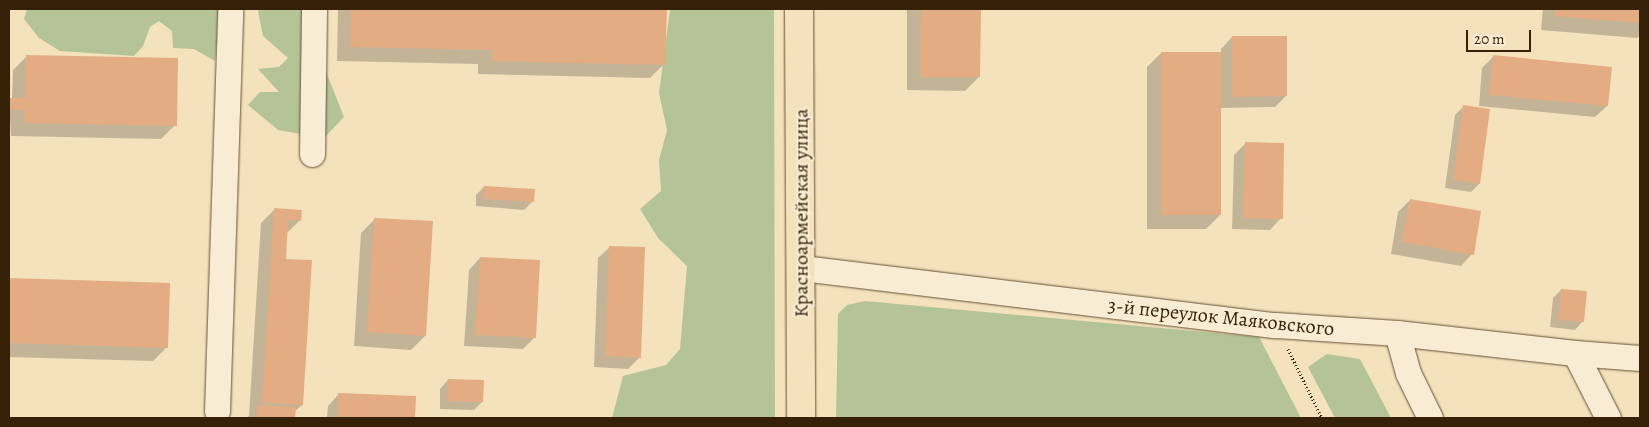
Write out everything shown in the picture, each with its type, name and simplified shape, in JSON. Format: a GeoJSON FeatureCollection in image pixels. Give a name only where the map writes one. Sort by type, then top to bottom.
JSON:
{"type":"FeatureCollection","features":[{"type":"Feature","properties":{"kind":"main road","name":"Красноармейская улица"},"geometry":{"type":"LineString","coordinates":[[799,9],[802,268],[801,418]]}},
{"type":"Feature","properties":{"kind":"street"},"geometry":{"type":"LineString","coordinates":[[217,411],[230,9]]}},
{"type":"Feature","properties":{"kind":"street"},"geometry":{"type":"LineString","coordinates":[[312,154],[314,9]]}},
{"type":"Feature","properties":{"kind":"street","name":"3-й переулок Маяковского"},"geometry":{"type":"LineString","coordinates":[[802,268],[1276,325],[1397,333],[1574,353],[1640,358]]}},
{"type":"Feature","properties":{"kind":"street"},"geometry":{"type":"LineString","coordinates":[[1397,333],[1408,374],[1430,418]]}},
{"type":"Feature","properties":{"kind":"street"},"geometry":{"type":"LineString","coordinates":[[1574,353],[1608,418]]}},
{"type":"Feature","properties":{"kind":"path"},"geometry":{"type":"LineString","coordinates":[[1276,325],[1322,418]]}},
{"type":"Feature","properties":{"kind":"green space"},"geometry":{"type":"Polygon","coordinates":[[[27,9],[220,9],[215,61],[194,49],[173,48],[172,31],[159,21],[150,27],[143,46],[134,56],[60,51],[39,38],[24,19],[27,9]]]}},
{"type":"Feature","properties":{"kind":"green space"},"geometry":{"type":"Polygon","coordinates":[[[261,9],[301,9],[344,117],[324,138],[278,130],[248,105],[260,92],[279,92],[258,69],[279,67],[288,58],[263,36],[258,11],[261,9]]]}},
{"type":"Feature","properties":{"kind":"green space"},"geometry":{"type":"Polygon","coordinates":[[[670,9],[774,9],[775,418],[612,418],[623,376],[666,365],[680,349],[687,266],[658,238],[640,209],[661,191],[659,160],[667,130],[659,93],[670,9]]]}},
{"type":"Feature","properties":{"kind":"green space"},"geometry":{"type":"Polygon","coordinates":[[[865,301],[1259,337],[1301,418],[836,418],[838,314],[847,305],[865,301]]]}},
{"type":"Feature","properties":{"kind":"green space"},"geometry":{"type":"Polygon","coordinates":[[[1327,354],[1360,359],[1391,418],[1335,418],[1308,367],[1327,354]]]}},
{"type":"Feature","properties":{"kind":"building"},"geometry":{"type":"Polygon","coordinates":[[[351,9],[667,9],[665,65],[491,61],[492,50],[350,47],[351,9]]]}},
{"type":"Feature","properties":{"kind":"building"},"geometry":{"type":"Polygon","coordinates":[[[921,9],[981,9],[980,77],[920,77],[921,9]]]}},
{"type":"Feature","properties":{"kind":"building"},"geometry":{"type":"Polygon","coordinates":[[[1555,9],[1640,9],[1640,23],[1554,16],[1555,9]]]}},
{"type":"Feature","properties":{"kind":"building"},"geometry":{"type":"Polygon","coordinates":[[[1232,36],[1287,36],[1287,96],[1232,97],[1232,36]]]}},
{"type":"Feature","properties":{"kind":"building"},"geometry":{"type":"Polygon","coordinates":[[[1161,52],[1221,52],[1221,215],[1161,215],[1161,52]]]}},
{"type":"Feature","properties":{"kind":"building"},"geometry":{"type":"Polygon","coordinates":[[[26,55],[178,58],[177,126],[24,123],[25,110],[9,109],[9,98],[25,98],[26,55]]]}},
{"type":"Feature","properties":{"kind":"building"},"geometry":{"type":"Polygon","coordinates":[[[1493,55],[1612,67],[1608,106],[1489,95],[1493,55]]]}},
{"type":"Feature","properties":{"kind":"building"},"geometry":{"type":"Polygon","coordinates":[[[1463,105],[1490,109],[1480,184],[1453,180],[1463,105]]]}},
{"type":"Feature","properties":{"kind":"building"},"geometry":{"type":"Polygon","coordinates":[[[1245,142],[1284,143],[1283,219],[1243,218],[1245,142]]]}},
{"type":"Feature","properties":{"kind":"building"},"geometry":{"type":"Polygon","coordinates":[[[484,186],[535,189],[534,202],[483,199],[484,186]]]}},
{"type":"Feature","properties":{"kind":"building"},"geometry":{"type":"Polygon","coordinates":[[[1410,199],[1481,211],[1474,255],[1401,242],[1410,199]]]}},
{"type":"Feature","properties":{"kind":"building"},"geometry":{"type":"Polygon","coordinates":[[[274,208],[302,210],[301,221],[288,220],[286,259],[312,260],[303,405],[262,403],[274,208]]]}},
{"type":"Feature","properties":{"kind":"building"},"geometry":{"type":"Polygon","coordinates":[[[374,218],[433,221],[426,336],[367,332],[374,218]]]}},
{"type":"Feature","properties":{"kind":"building"},"geometry":{"type":"Polygon","coordinates":[[[609,246],[645,247],[641,358],[605,356],[609,246]]]}},
{"type":"Feature","properties":{"kind":"building"},"geometry":{"type":"Polygon","coordinates":[[[480,257],[540,260],[536,338],[475,335],[480,257]]]}},
{"type":"Feature","properties":{"kind":"building"},"geometry":{"type":"Polygon","coordinates":[[[9,278],[170,283],[168,348],[9,343],[9,278]]]}},
{"type":"Feature","properties":{"kind":"building"},"geometry":{"type":"Polygon","coordinates":[[[1561,289],[1587,291],[1584,322],[1558,320],[1561,289]]]}},
{"type":"Feature","properties":{"kind":"building"},"geometry":{"type":"Polygon","coordinates":[[[448,379],[484,380],[483,402],[447,401],[448,379]]]}},
{"type":"Feature","properties":{"kind":"building"},"geometry":{"type":"Polygon","coordinates":[[[338,393],[416,396],[415,418],[338,418],[338,393]]]}},
{"type":"Feature","properties":{"kind":"building"},"geometry":{"type":"Polygon","coordinates":[[[257,405],[296,407],[295,418],[257,418],[257,405]]]}}]}
